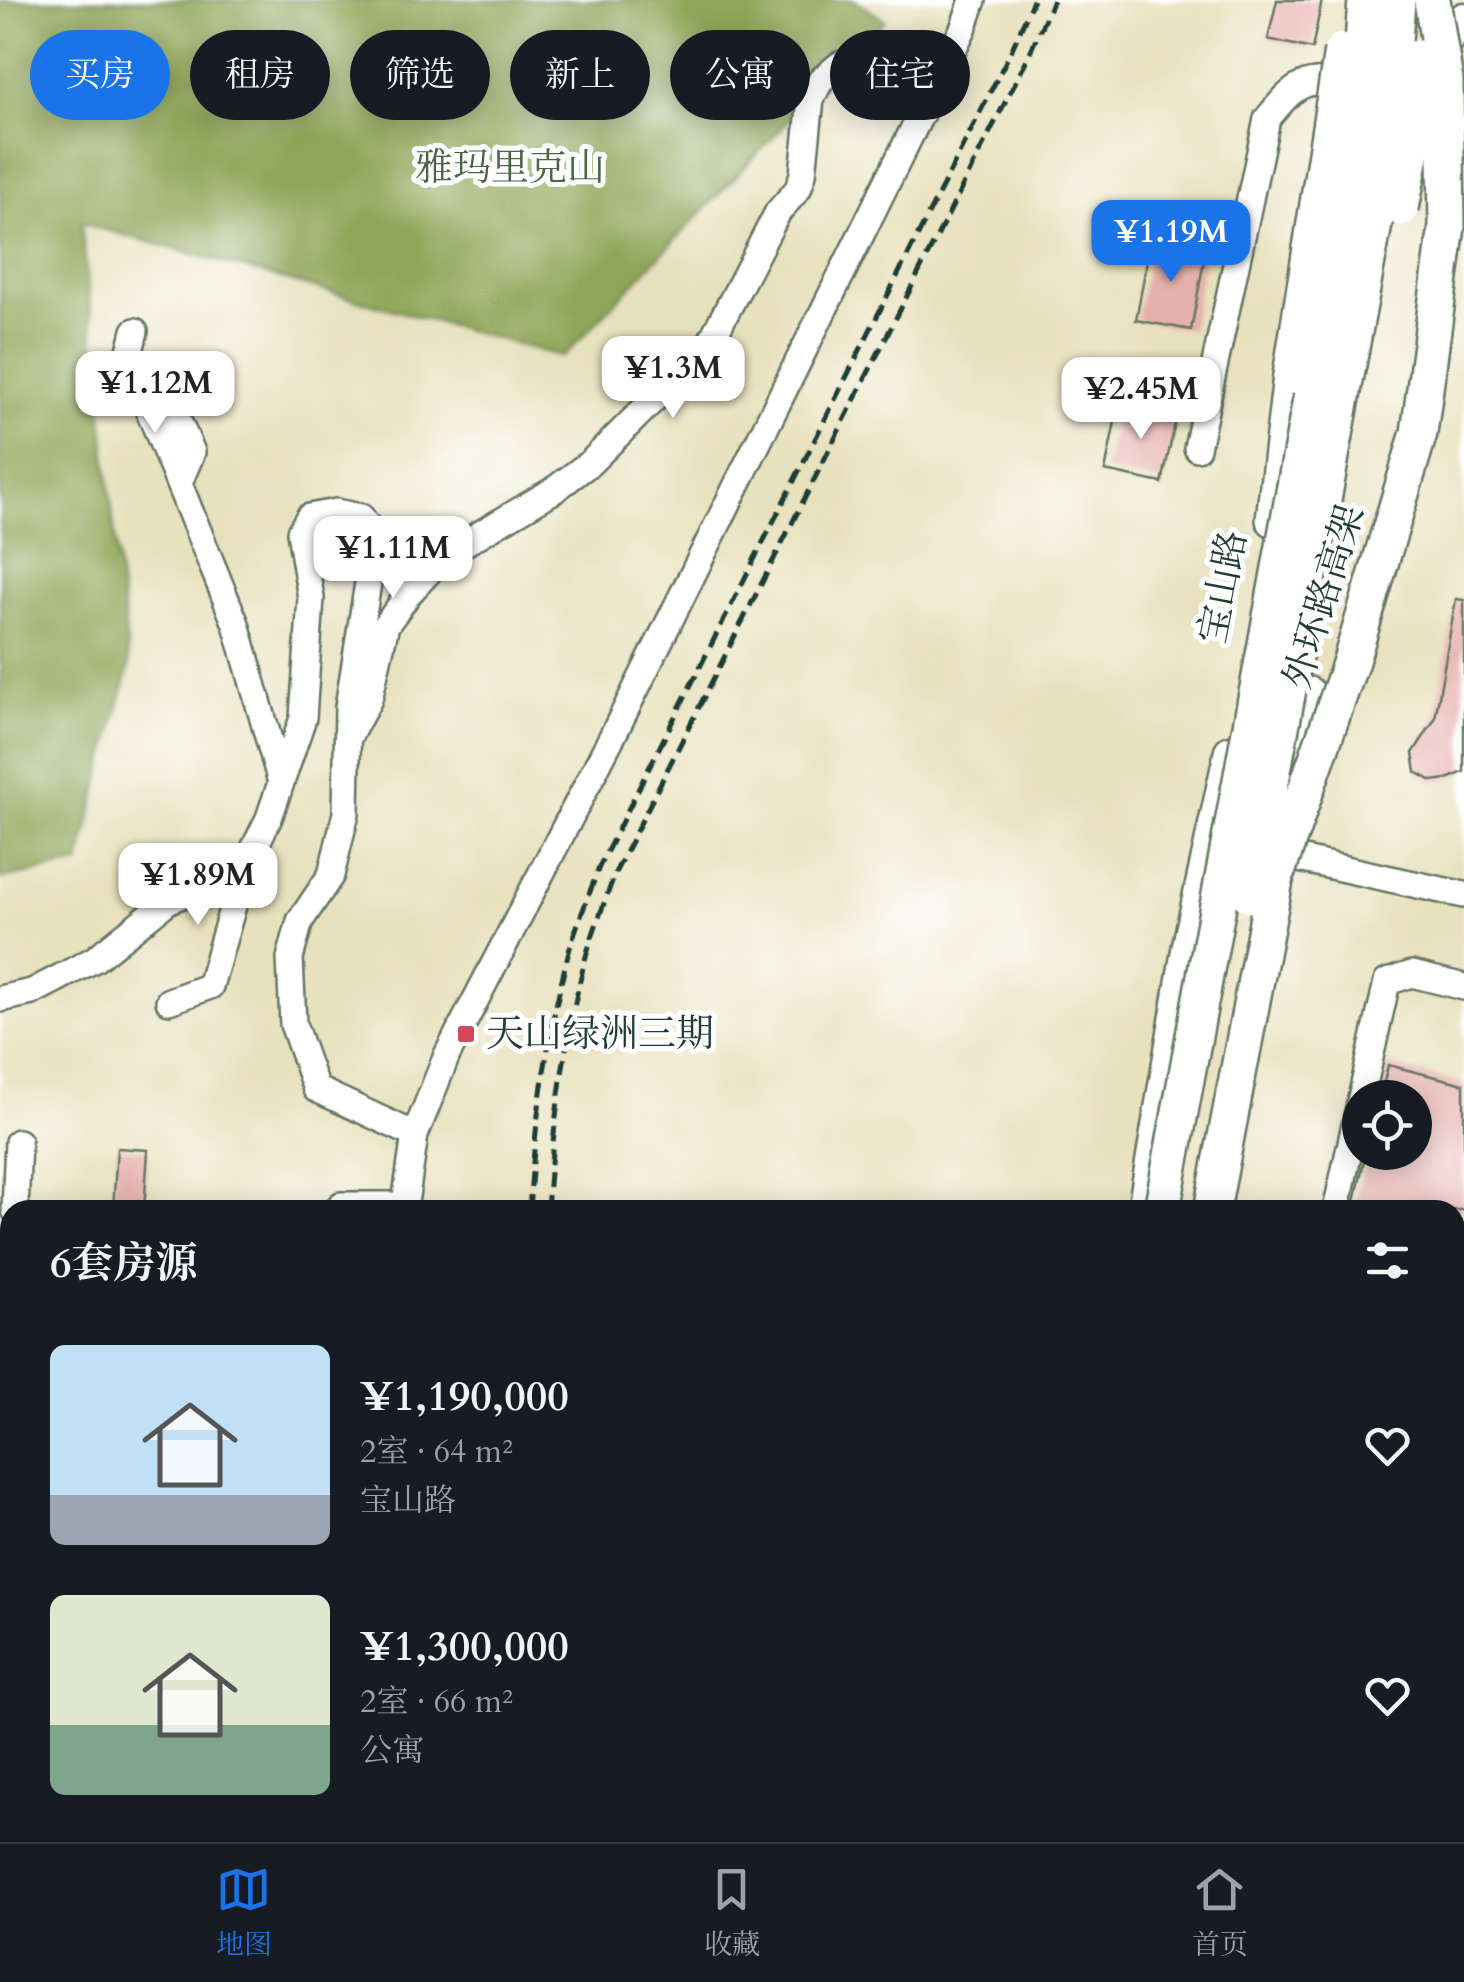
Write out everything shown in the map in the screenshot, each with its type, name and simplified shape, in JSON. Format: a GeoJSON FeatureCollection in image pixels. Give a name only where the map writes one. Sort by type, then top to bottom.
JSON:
{"type":"FeatureCollection","features":[{"type":"Feature","properties":{"kind":"highway"},"geometry":{"type":"LineString","coordinates":[[1266,585],[1291,376],[1342,50],[1344,0]]}},
{"type":"Feature","properties":{"kind":"highway"},"geometry":{"type":"LineString","coordinates":[[1164,1200],[1355,160],[1366,0]]}},
{"type":"Feature","properties":{"kind":"highway"},"geometry":{"type":"LineString","coordinates":[[1192,1200],[1385,164],[1397,0]]}},
{"type":"Feature","properties":{"kind":"highway"},"geometry":{"type":"LineString","coordinates":[[1267,852],[1308,695],[1423,91],[1414,0]]}},
{"type":"Feature","properties":{"kind":"highway","name":"外环路高架"},"geometry":{"type":"LineString","coordinates":[[1214,1200],[1276,874],[1350,664],[1419,433],[1448,226],[1445,82],[1433,0]]}},
{"type":"Feature","properties":{"kind":"highway"},"geometry":{"type":"LineString","coordinates":[[1451,0],[1462,66],[1464,199]]}},
{"type":"Feature","properties":{"kind":"highway","name":"外环路高架"},"geometry":{"type":"LineString","coordinates":[[1226,1200],[1296,860],[1367,649],[1436,418],[1464,212]]}},
{"type":"Feature","properties":{"kind":"main road","name":"宝山路"},"geometry":{"type":"LineString","coordinates":[[1145,1200],[1187,950],[1266,585],[1326,248],[1375,84],[1433,0]]}},
{"type":"Feature","properties":{"kind":"main road","name":"宝山路"},"geometry":{"type":"LineString","coordinates":[[1225,1200],[1293,613],[1353,247],[1408,99],[1464,18]]}},
{"type":"Feature","properties":{"kind":"street"},"geometry":{"type":"LineString","coordinates":[[960,30],[974,0]]}},
{"type":"Feature","properties":{"kind":"street"},"geometry":{"type":"LineString","coordinates":[[345,743],[369,698],[386,625],[410,592],[443,556],[554,490],[591,462],[710,343],[778,212],[798,189],[812,99],[821,80],[830,72]]}},
{"type":"Feature","properties":{"kind":"street"},"geometry":{"type":"LineString","coordinates":[[1197,448],[1267,119],[1288,93],[1312,80],[1375,84],[1408,99]]}},
{"type":"Feature","properties":{"kind":"street"},"geometry":{"type":"LineString","coordinates":[[405,1200],[415,1135],[447,1054],[616,731],[917,120]]}},
{"type":"Feature","properties":{"kind":"street"},"geometry":{"type":"LineString","coordinates":[[136,331],[128,359],[236,624],[282,782]]}},
{"type":"Feature","properties":{"kind":"street"},"geometry":{"type":"LineString","coordinates":[[164,389],[192,452],[179,483]]}},
{"type":"Feature","properties":{"kind":"street"},"geometry":{"type":"LineString","coordinates":[[169,1000],[210,986],[243,871],[270,818],[303,718],[312,598],[300,532],[309,518],[336,512],[362,517],[373,534],[345,743],[346,813],[331,875],[300,922],[290,958],[293,1024],[316,1089],[415,1135]]}},
{"type":"Feature","properties":{"kind":"street"},"geometry":{"type":"LineString","coordinates":[[1267,852],[1464,896]]}},
{"type":"Feature","properties":{"kind":"street"},"geometry":{"type":"LineString","coordinates":[[0,999],[32,992],[95,959],[169,900],[243,871]]}},
{"type":"Feature","properties":{"kind":"street"},"geometry":{"type":"LineString","coordinates":[[1365,1080],[1387,982],[1412,974],[1464,987]]}},
{"type":"Feature","properties":{"kind":"street"},"geometry":{"type":"LineString","coordinates":[[15,1200],[18,1142]]}},
{"type":"Feature","properties":{"kind":"street"},"geometry":{"type":"LineString","coordinates":[[1338,1200],[1345,1170]]}},
{"type":"Feature","properties":{"kind":"green space","name":"雅玛里克山"},"geometry":{"type":"Polygon","coordinates":[[[0,0],[854,0],[885,20],[875,30],[830,30],[830,78],[810,98],[810,30],[670,30],[670,120],[789,120],[563,357],[81,223],[129,666],[79,864],[0,879],[0,0]]]}},
{"type":"Feature","properties":{"kind":"building"},"geometry":{"type":"Polygon","coordinates":[[[1277,0],[1322,0],[1312,49],[1268,39],[1277,0]]]}},
{"type":"Feature","properties":{"kind":"building"},"geometry":{"type":"Polygon","coordinates":[[[1151,239],[1206,250],[1191,330],[1136,320],[1151,239]]]}},
{"type":"Feature","properties":{"kind":"building"},"geometry":{"type":"Polygon","coordinates":[[[1119,402],[1177,414],[1162,483],[1105,471],[1119,402]]]}},
{"type":"Feature","properties":{"kind":"building"},"geometry":{"type":"Polygon","coordinates":[[[1456,599],[1464,600],[1464,772],[1432,781],[1416,772],[1413,753],[1435,719],[1456,599]]]}},
{"type":"Feature","properties":{"kind":"building"},"geometry":{"type":"Polygon","coordinates":[[[1388,1065],[1464,1084],[1464,1200],[1355,1200],[1362,1170],[1432,1170],[1432,1080],[1384,1080],[1388,1065]]]}},
{"type":"Feature","properties":{"kind":"building"},"geometry":{"type":"Polygon","coordinates":[[[117,1148],[148,1150],[145,1200],[114,1200],[117,1148]]]}},
{"type":"Feature","properties":{"kind":"railway"},"geometry":{"type":"LineString","coordinates":[[530,1200],[553,1018],[571,944],[599,867],[1012,49],[1033,0]]}},
{"type":"Feature","properties":{"kind":"railway"},"geometry":{"type":"LineString","coordinates":[[548,1200],[571,1022],[588,949],[615,873],[1028,57],[1053,0]]}},
{"type":"Feature","properties":{"kind":"place","name":"天山绿洲三期"},"geometry":{"type":"Point","coordinates":[466,1034]}}]}
